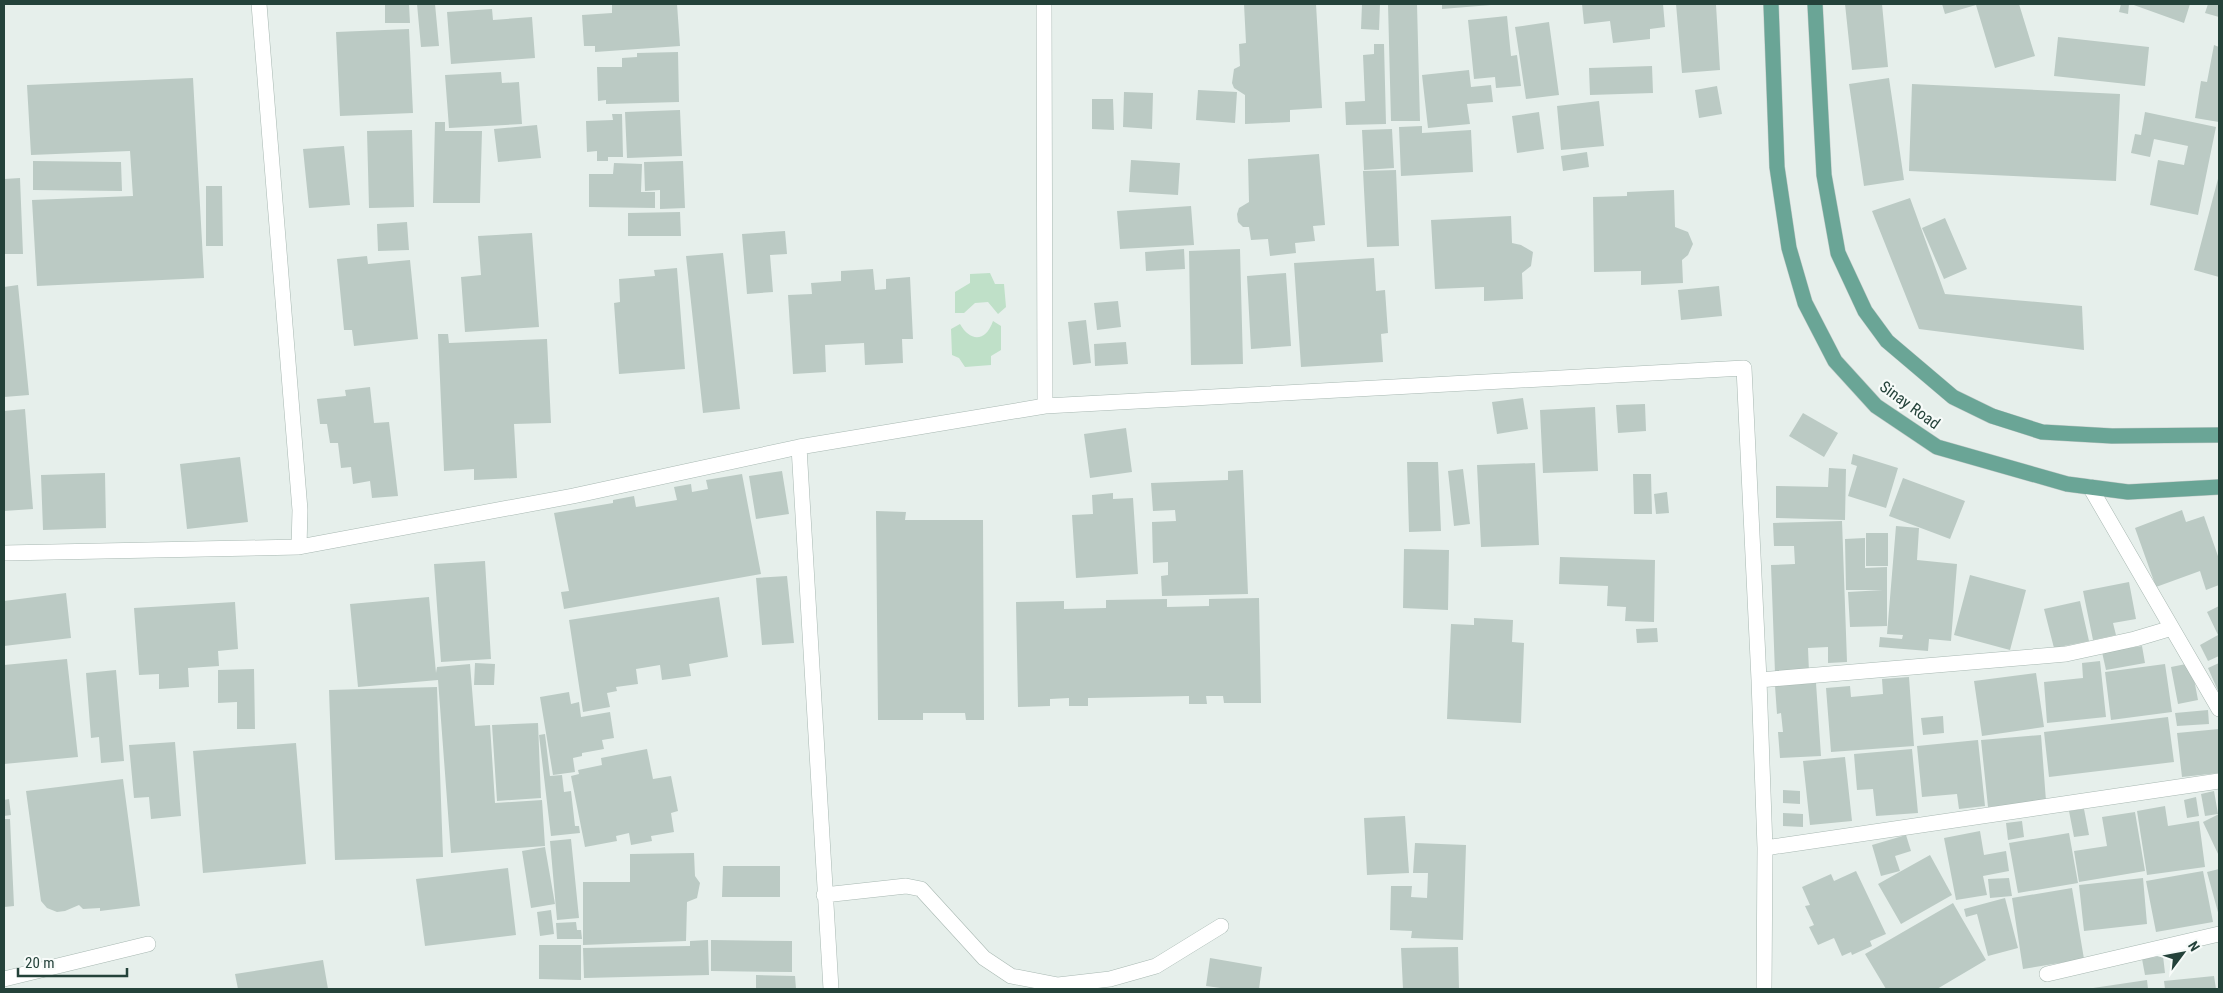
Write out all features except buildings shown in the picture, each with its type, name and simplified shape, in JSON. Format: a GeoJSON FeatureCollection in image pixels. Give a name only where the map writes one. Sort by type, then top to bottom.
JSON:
{"type":"FeatureCollection","features":[{"type":"Feature","properties":{"kind":"main road","name":"Sinay Road"},"geometry":{"type":"LineString","coordinates":[[1771,4],[1777,167],[1788,248],[1805,303],[1835,361],[1876,406],[1937,446],[2067,484],[2128,492],[2219,487]]}},
{"type":"Feature","properties":{"kind":"main road","name":"Sinay Road"},"geometry":{"type":"LineString","coordinates":[[1815,4],[1824,175],[1838,253],[1865,311],[1887,341],[1953,397],[1992,416],[2042,432],[2112,436],[2219,435]]}},
{"type":"Feature","properties":{"kind":"street"},"geometry":{"type":"LineString","coordinates":[[258,4],[300,510],[299,546]]}},
{"type":"Feature","properties":{"kind":"street"},"geometry":{"type":"LineString","coordinates":[[1044,4],[1045,406]]}},
{"type":"Feature","properties":{"kind":"street"},"geometry":{"type":"LineString","coordinates":[[4,554],[299,546],[573,496],[799,447],[1045,406],[1744,368],[1765,848],[1764,989]]}},
{"type":"Feature","properties":{"kind":"street"},"geometry":{"type":"LineString","coordinates":[[799,447],[830,989]]}},
{"type":"Feature","properties":{"kind":"street"},"geometry":{"type":"LineString","coordinates":[[2090,487],[2219,710]]}},
{"type":"Feature","properties":{"kind":"street"},"geometry":{"type":"LineString","coordinates":[[1759,680],[2066,654],[2135,639],[2172,628]]}},
{"type":"Feature","properties":{"kind":"street"},"geometry":{"type":"LineString","coordinates":[[1765,848],[2219,781]]}},
{"type":"Feature","properties":{"kind":"street"},"geometry":{"type":"LineString","coordinates":[[824,895],[906,886],[921,889],[984,958],[1011,976],[1058,985],[1110,979],[1156,966],[1222,926]]}},
{"type":"Feature","properties":{"kind":"street"},"geometry":{"type":"LineString","coordinates":[[2047,974],[2219,934]]}},
{"type":"Feature","properties":{"kind":"street"},"geometry":{"type":"LineString","coordinates":[[4,979],[148,944]]}},
{"type":"Feature","properties":{"kind":"green space"},"geometry":{"type":"Polygon","coordinates":[[[990,273],[995,284],[1004,284],[1006,307],[998,314],[988,302],[975,303],[964,313],[955,313],[955,292],[970,283],[970,274],[990,273]]]}},
{"type":"Feature","properties":{"kind":"green space"},"geometry":{"type":"Polygon","coordinates":[[[993,321],[1001,326],[1001,350],[991,356],[991,365],[965,367],[959,358],[952,355],[951,329],[960,324],[968,334],[978,337],[986,333],[993,321]]]}}]}
